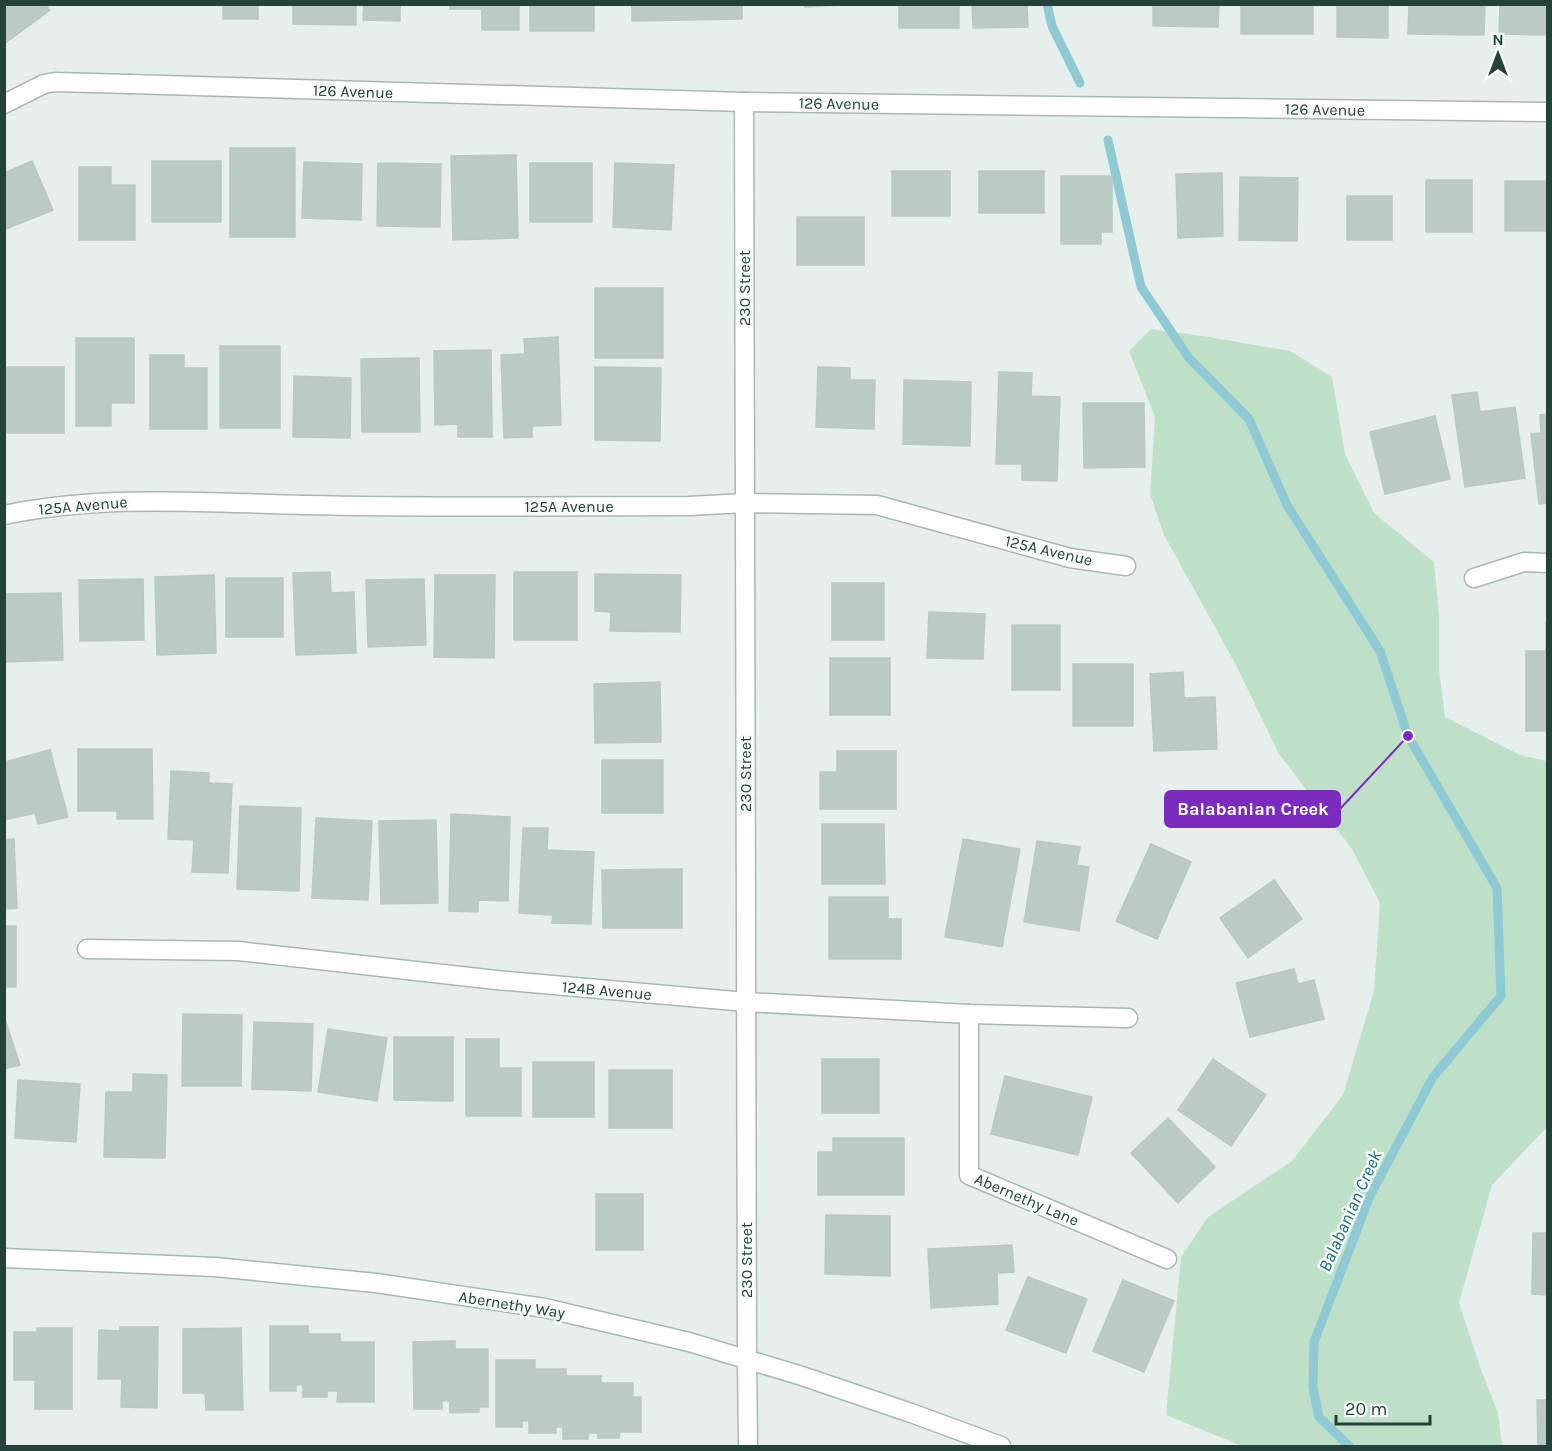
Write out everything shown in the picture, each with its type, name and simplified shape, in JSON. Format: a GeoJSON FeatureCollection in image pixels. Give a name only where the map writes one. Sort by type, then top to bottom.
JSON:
{"type":"FeatureCollection","features":[{"type":"Feature","properties":{"kind":"street","name":"126 Avenue"},"geometry":{"type":"LineString","coordinates":[[4,104],[44,84],[130,84],[744,102],[1548,111]]}},
{"type":"Feature","properties":{"kind":"street","name":"230 Street"},"geometry":{"type":"LineString","coordinates":[[744,102],[748,1446]]}},
{"type":"Feature","properties":{"kind":"street","name":"125A Avenue"},"geometry":{"type":"LineString","coordinates":[[4,515],[38,508],[142,501],[308,506],[689,506],[745,503],[877,505],[1070,558],[1126,566]]}},
{"type":"Feature","properties":{"kind":"street"},"geometry":{"type":"LineString","coordinates":[[1474,578],[1524,562],[1548,563]]}},
{"type":"Feature","properties":{"kind":"street","name":"124B Avenue"},"geometry":{"type":"LineString","coordinates":[[87,949],[238,951],[496,980],[746,1002],[969,1014],[1128,1018]]}},
{"type":"Feature","properties":{"kind":"street","name":"Abernethy Lane"},"geometry":{"type":"LineString","coordinates":[[969,1014],[969,1175],[1167,1259]]}},
{"type":"Feature","properties":{"kind":"street","name":"Abernethy Way"},"geometry":{"type":"LineString","coordinates":[[4,1258],[215,1267],[376,1283],[545,1308],[689,1342],[747,1359],[911,1413],[1001,1446]]}},
{"type":"Feature","properties":{"kind":"green space"},"geometry":{"type":"Polygon","coordinates":[[[1151,329],[1290,351],[1332,377],[1345,454],[1374,513],[1434,562],[1439,614],[1439,669],[1445,717],[1520,755],[1547,761],[1547,1127],[1492,1185],[1459,1303],[1498,1413],[1502,1446],[1242,1446],[1166,1415],[1181,1257],[1208,1217],[1292,1161],[1343,1095],[1374,991],[1380,903],[1352,849],[1279,754],[1236,665],[1164,535],[1150,494],[1155,417],[1129,351],[1151,329]]]}},
{"type":"Feature","properties":{"kind":"building"},"geometry":{"type":"Polygon","coordinates":[[[4,4],[45,4],[50,10],[4,44],[4,4]]]}},
{"type":"Feature","properties":{"kind":"building"},"geometry":{"type":"Polygon","coordinates":[[[223,4],[258,4],[258,19],[223,19],[223,4]]]}},
{"type":"Feature","properties":{"kind":"building"},"geometry":{"type":"Polygon","coordinates":[[[293,4],[356,4],[356,25],[293,24],[293,4]]]}},
{"type":"Feature","properties":{"kind":"building"},"geometry":{"type":"Polygon","coordinates":[[[364,4],[400,4],[400,21],[363,20],[364,4]]]}},
{"type":"Feature","properties":{"kind":"building"},"geometry":{"type":"Polygon","coordinates":[[[450,4],[519,4],[519,30],[482,30],[482,9],[450,9],[450,4]]]}},
{"type":"Feature","properties":{"kind":"building"},"geometry":{"type":"Polygon","coordinates":[[[530,4],[594,4],[594,31],[530,31],[530,4]]]}},
{"type":"Feature","properties":{"kind":"building"},"geometry":{"type":"Polygon","coordinates":[[[632,4],[742,4],[742,19],[632,21],[632,4]]]}},
{"type":"Feature","properties":{"kind":"building"},"geometry":{"type":"Polygon","coordinates":[[[805,4],[860,4],[805,7],[805,4]]]}},
{"type":"Feature","properties":{"kind":"building"},"geometry":{"type":"Polygon","coordinates":[[[899,4],[959,4],[959,28],[899,28],[899,4]]]}},
{"type":"Feature","properties":{"kind":"building"},"geometry":{"type":"Polygon","coordinates":[[[972,4],[1027,4],[1028,27],[973,28],[972,4]]]}},
{"type":"Feature","properties":{"kind":"building"},"geometry":{"type":"Polygon","coordinates":[[[1153,4],[1219,4],[1218,27],[1153,26],[1153,4]]]}},
{"type":"Feature","properties":{"kind":"building"},"geometry":{"type":"Polygon","coordinates":[[[1241,4],[1313,4],[1313,34],[1241,34],[1241,4]]]}},
{"type":"Feature","properties":{"kind":"building"},"geometry":{"type":"Polygon","coordinates":[[[1337,4],[1388,4],[1388,38],[1337,37],[1337,4]]]}},
{"type":"Feature","properties":{"kind":"building"},"geometry":{"type":"Polygon","coordinates":[[[1409,4],[1485,4],[1484,35],[1408,34],[1409,4]]]}},
{"type":"Feature","properties":{"kind":"building"},"geometry":{"type":"Polygon","coordinates":[[[1500,4],[1548,4],[1548,35],[1499,34],[1500,4]]]}},
{"type":"Feature","properties":{"kind":"building"},"geometry":{"type":"Polygon","coordinates":[[[230,148],[295,148],[295,237],[230,237],[230,148]]]}},
{"type":"Feature","properties":{"kind":"building"},"geometry":{"type":"Polygon","coordinates":[[[516,155],[518,238],[453,240],[451,156],[516,155]]]}},
{"type":"Feature","properties":{"kind":"building"},"geometry":{"type":"Polygon","coordinates":[[[32,161],[53,210],[4,230],[4,173],[32,161]]]}},
{"type":"Feature","properties":{"kind":"building"},"geometry":{"type":"Polygon","coordinates":[[[152,161],[221,161],[221,222],[152,222],[152,161]]]}},
{"type":"Feature","properties":{"kind":"building"},"geometry":{"type":"Polygon","coordinates":[[[304,162],[362,164],[361,220],[302,218],[304,162]]]}},
{"type":"Feature","properties":{"kind":"building"},"geometry":{"type":"Polygon","coordinates":[[[378,163],[441,164],[440,227],[377,226],[378,163]]]}},
{"type":"Feature","properties":{"kind":"building"},"geometry":{"type":"Polygon","coordinates":[[[530,163],[592,163],[592,222],[530,222],[530,163]]]}},
{"type":"Feature","properties":{"kind":"building"},"geometry":{"type":"Polygon","coordinates":[[[615,163],[674,165],[671,230],[613,227],[615,163]]]}},
{"type":"Feature","properties":{"kind":"building"},"geometry":{"type":"Polygon","coordinates":[[[79,167],[111,167],[111,185],[135,185],[135,240],[79,240],[79,167]]]}},
{"type":"Feature","properties":{"kind":"building"},"geometry":{"type":"Polygon","coordinates":[[[892,171],[950,171],[950,216],[892,216],[892,171]]]}},
{"type":"Feature","properties":{"kind":"building"},"geometry":{"type":"Polygon","coordinates":[[[979,171],[1044,171],[1044,213],[979,213],[979,171]]]}},
{"type":"Feature","properties":{"kind":"building"},"geometry":{"type":"Polygon","coordinates":[[[1222,173],[1223,236],[1178,238],[1176,174],[1222,173]]]}},
{"type":"Feature","properties":{"kind":"building"},"geometry":{"type":"Polygon","coordinates":[[[1061,176],[1112,176],[1112,232],[1101,232],[1101,244],[1061,244],[1061,176]]]}},
{"type":"Feature","properties":{"kind":"building"},"geometry":{"type":"Polygon","coordinates":[[[1240,177],[1298,178],[1297,241],[1239,240],[1240,177]]]}},
{"type":"Feature","properties":{"kind":"building"},"geometry":{"type":"Polygon","coordinates":[[[1426,180],[1472,180],[1472,232],[1426,232],[1426,180]]]}},
{"type":"Feature","properties":{"kind":"building"},"geometry":{"type":"Polygon","coordinates":[[[1505,181],[1548,181],[1548,231],[1505,231],[1505,181]]]}},
{"type":"Feature","properties":{"kind":"building"},"geometry":{"type":"Polygon","coordinates":[[[1347,196],[1392,196],[1392,240],[1347,240],[1347,196]]]}},
{"type":"Feature","properties":{"kind":"building"},"geometry":{"type":"Polygon","coordinates":[[[797,217],[864,217],[864,265],[797,265],[797,217]]]}},
{"type":"Feature","properties":{"kind":"building"},"geometry":{"type":"Polygon","coordinates":[[[595,288],[663,288],[663,358],[595,358],[595,288]]]}},
{"type":"Feature","properties":{"kind":"building"},"geometry":{"type":"Polygon","coordinates":[[[558,337],[561,425],[532,426],[532,437],[504,438],[501,355],[525,354],[524,339],[558,337]]]}},
{"type":"Feature","properties":{"kind":"building"},"geometry":{"type":"Polygon","coordinates":[[[76,338],[134,338],[134,403],[111,403],[111,426],[76,426],[76,338]]]}},
{"type":"Feature","properties":{"kind":"building"},"geometry":{"type":"Polygon","coordinates":[[[220,346],[280,346],[280,428],[220,428],[220,346]]]}},
{"type":"Feature","properties":{"kind":"building"},"geometry":{"type":"Polygon","coordinates":[[[491,350],[492,437],[458,437],[458,424],[435,425],[434,351],[491,350]]]}},
{"type":"Feature","properties":{"kind":"building"},"geometry":{"type":"Polygon","coordinates":[[[150,355],[184,355],[184,368],[207,368],[207,429],[150,429],[150,355]]]}},
{"type":"Feature","properties":{"kind":"building"},"geometry":{"type":"Polygon","coordinates":[[[419,358],[420,432],[362,432],[361,359],[419,358]]]}},
{"type":"Feature","properties":{"kind":"building"},"geometry":{"type":"Polygon","coordinates":[[[4,367],[64,367],[64,433],[4,433],[4,367]]]}},
{"type":"Feature","properties":{"kind":"building"},"geometry":{"type":"Polygon","coordinates":[[[595,367],[661,368],[660,441],[595,440],[595,367]]]}},
{"type":"Feature","properties":{"kind":"building"},"geometry":{"type":"Polygon","coordinates":[[[818,367],[850,368],[850,380],[875,380],[874,429],[816,427],[818,367]]]}},
{"type":"Feature","properties":{"kind":"building"},"geometry":{"type":"Polygon","coordinates":[[[999,372],[1032,373],[1031,396],[1060,397],[1057,481],[1022,480],[1022,464],[996,464],[999,372]]]}},
{"type":"Feature","properties":{"kind":"building"},"geometry":{"type":"Polygon","coordinates":[[[294,376],[351,378],[350,438],[293,437],[294,376]]]}},
{"type":"Feature","properties":{"kind":"building"},"geometry":{"type":"Polygon","coordinates":[[[904,380],[971,382],[970,446],[903,444],[904,380]]]}},
{"type":"Feature","properties":{"kind":"building"},"geometry":{"type":"Polygon","coordinates":[[[1477,392],[1480,412],[1515,407],[1525,478],[1465,487],[1452,395],[1477,392]]]}},
{"type":"Feature","properties":{"kind":"building"},"geometry":{"type":"Polygon","coordinates":[[[1083,403],[1144,403],[1145,467],[1084,468],[1083,403]]]}},
{"type":"Feature","properties":{"kind":"building"},"geometry":{"type":"Polygon","coordinates":[[[1548,414],[1548,503],[1539,504],[1531,434],[1541,433],[1540,415],[1548,414]]]}},
{"type":"Feature","properties":{"kind":"building"},"geometry":{"type":"Polygon","coordinates":[[[1435,416],[1450,479],[1385,494],[1370,432],[1435,416]]]}},
{"type":"Feature","properties":{"kind":"building"},"geometry":{"type":"Polygon","coordinates":[[[330,572],[331,593],[354,592],[356,653],[296,655],[293,573],[330,572]]]}},
{"type":"Feature","properties":{"kind":"building"},"geometry":{"type":"Polygon","coordinates":[[[514,572],[577,572],[577,640],[514,640],[514,572]]]}},
{"type":"Feature","properties":{"kind":"building"},"geometry":{"type":"Polygon","coordinates":[[[595,574],[681,575],[680,632],[610,631],[611,612],[595,611],[595,574]]]}},
{"type":"Feature","properties":{"kind":"building"},"geometry":{"type":"Polygon","coordinates":[[[214,575],[216,653],[157,655],[155,577],[214,575]]]}},
{"type":"Feature","properties":{"kind":"building"},"geometry":{"type":"Polygon","coordinates":[[[435,575],[495,575],[494,658],[434,657],[435,575]]]}},
{"type":"Feature","properties":{"kind":"building"},"geometry":{"type":"Polygon","coordinates":[[[226,578],[283,578],[283,637],[226,637],[226,578]]]}},
{"type":"Feature","properties":{"kind":"building"},"geometry":{"type":"Polygon","coordinates":[[[143,579],[144,640],[80,641],[79,580],[143,579]]]}},
{"type":"Feature","properties":{"kind":"building"},"geometry":{"type":"Polygon","coordinates":[[[424,579],[426,645],[368,647],[366,580],[424,579]]]}},
{"type":"Feature","properties":{"kind":"building"},"geometry":{"type":"Polygon","coordinates":[[[832,583],[884,583],[884,640],[832,640],[832,583]]]}},
{"type":"Feature","properties":{"kind":"building"},"geometry":{"type":"Polygon","coordinates":[[[61,593],[63,660],[6,662],[4,594],[61,593]]]}},
{"type":"Feature","properties":{"kind":"building"},"geometry":{"type":"Polygon","coordinates":[[[929,612],[985,614],[983,659],[927,658],[929,612]]]}},
{"type":"Feature","properties":{"kind":"building"},"geometry":{"type":"Polygon","coordinates":[[[1546,623],[1548,623],[1548,731],[1526,731],[1526,651],[1546,651],[1546,623]]]}},
{"type":"Feature","properties":{"kind":"building"},"geometry":{"type":"Polygon","coordinates":[[[1012,625],[1060,625],[1060,690],[1012,690],[1012,625]]]}},
{"type":"Feature","properties":{"kind":"building"},"geometry":{"type":"Polygon","coordinates":[[[830,658],[890,658],[890,715],[830,715],[830,658]]]}},
{"type":"Feature","properties":{"kind":"building"},"geometry":{"type":"Polygon","coordinates":[[[1073,664],[1133,664],[1133,726],[1073,726],[1073,664]]]}},
{"type":"Feature","properties":{"kind":"building"},"geometry":{"type":"Polygon","coordinates":[[[1183,672],[1184,698],[1215,697],[1217,749],[1154,751],[1150,674],[1183,672]]]}},
{"type":"Feature","properties":{"kind":"building"},"geometry":{"type":"Polygon","coordinates":[[[660,682],[661,742],[595,743],[594,684],[660,682]]]}},
{"type":"Feature","properties":{"kind":"building"},"geometry":{"type":"Polygon","coordinates":[[[78,749],[152,749],[153,819],[117,819],[117,811],[78,811],[78,749]]]}},
{"type":"Feature","properties":{"kind":"building"},"geometry":{"type":"Polygon","coordinates":[[[50,750],[68,817],[38,824],[35,813],[4,820],[4,762],[50,750]]]}},
{"type":"Feature","properties":{"kind":"building"},"geometry":{"type":"Polygon","coordinates":[[[837,751],[896,751],[896,809],[820,809],[820,772],[837,772],[837,751]]]}},
{"type":"Feature","properties":{"kind":"building"},"geometry":{"type":"Polygon","coordinates":[[[602,760],[663,760],[663,813],[602,813],[602,760]]]}},
{"type":"Feature","properties":{"kind":"building"},"geometry":{"type":"Polygon","coordinates":[[[171,771],[209,773],[209,783],[232,784],[228,873],[192,872],[194,840],[168,839],[171,771]]]}},
{"type":"Feature","properties":{"kind":"building"},"geometry":{"type":"Polygon","coordinates":[[[240,806],[301,808],[299,891],[237,889],[240,806]]]}},
{"type":"Feature","properties":{"kind":"building"},"geometry":{"type":"Polygon","coordinates":[[[451,814],[510,817],[508,901],[478,900],[478,912],[449,911],[451,814]]]}},
{"type":"Feature","properties":{"kind":"building"},"geometry":{"type":"Polygon","coordinates":[[[316,818],[372,821],[368,900],[312,898],[316,818]]]}},
{"type":"Feature","properties":{"kind":"building"},"geometry":{"type":"Polygon","coordinates":[[[436,820],[438,903],[381,904],[379,821],[436,820]]]}},
{"type":"Feature","properties":{"kind":"building"},"geometry":{"type":"Polygon","coordinates":[[[822,824],[884,824],[885,884],[822,884],[822,824]]]}},
{"type":"Feature","properties":{"kind":"building"},"geometry":{"type":"Polygon","coordinates":[[[523,828],[548,828],[547,850],[594,852],[591,924],[552,923],[553,915],[519,913],[523,828]]]}},
{"type":"Feature","properties":{"kind":"building"},"geometry":{"type":"Polygon","coordinates":[[[14,839],[17,908],[4,909],[4,840],[14,839]]]}},
{"type":"Feature","properties":{"kind":"building"},"geometry":{"type":"Polygon","coordinates":[[[963,839],[1020,849],[1002,947],[945,937],[963,839]]]}},
{"type":"Feature","properties":{"kind":"building"},"geometry":{"type":"Polygon","coordinates":[[[1037,841],[1080,847],[1077,865],[1089,867],[1079,931],[1024,922],[1037,841]]]}},
{"type":"Feature","properties":{"kind":"building"},"geometry":{"type":"Polygon","coordinates":[[[1151,844],[1191,862],[1157,939],[1116,921],[1151,844]]]}},
{"type":"Feature","properties":{"kind":"building"},"geometry":{"type":"Polygon","coordinates":[[[682,869],[682,928],[603,928],[602,870],[682,869]]]}},
{"type":"Feature","properties":{"kind":"building"},"geometry":{"type":"Polygon","coordinates":[[[1274,880],[1302,919],[1248,958],[1220,918],[1274,880]]]}},
{"type":"Feature","properties":{"kind":"building"},"geometry":{"type":"Polygon","coordinates":[[[829,897],[888,897],[888,919],[901,919],[901,959],[829,959],[829,897]]]}},
{"type":"Feature","properties":{"kind":"building"},"geometry":{"type":"Polygon","coordinates":[[[4,926],[16,926],[16,987],[4,987],[4,926]]]}},
{"type":"Feature","properties":{"kind":"building"},"geometry":{"type":"Polygon","coordinates":[[[1294,969],[1298,984],[1314,980],[1324,1019],[1250,1037],[1236,983],[1294,969]]]}},
{"type":"Feature","properties":{"kind":"building"},"geometry":{"type":"Polygon","coordinates":[[[183,1014],[242,1015],[241,1086],[182,1086],[183,1014]]]}},
{"type":"Feature","properties":{"kind":"building"},"geometry":{"type":"Polygon","coordinates":[[[4,1016],[20,1065],[4,1069],[4,1016]]]}},
{"type":"Feature","properties":{"kind":"building"},"geometry":{"type":"Polygon","coordinates":[[[254,1022],[313,1024],[311,1091],[252,1089],[254,1022]]]}},
{"type":"Feature","properties":{"kind":"building"},"geometry":{"type":"Polygon","coordinates":[[[328,1029],[387,1038],[377,1101],[318,1092],[328,1029]]]}},
{"type":"Feature","properties":{"kind":"building"},"geometry":{"type":"Polygon","coordinates":[[[394,1037],[453,1037],[453,1101],[394,1100],[394,1037]]]}},
{"type":"Feature","properties":{"kind":"building"},"geometry":{"type":"Polygon","coordinates":[[[466,1039],[499,1039],[499,1068],[521,1068],[521,1116],[466,1116],[466,1039]]]}},
{"type":"Feature","properties":{"kind":"building"},"geometry":{"type":"Polygon","coordinates":[[[822,1059],[879,1059],[879,1113],[822,1113],[822,1059]]]}},
{"type":"Feature","properties":{"kind":"building"},"geometry":{"type":"Polygon","coordinates":[[[1213,1059],[1266,1095],[1231,1146],[1178,1110],[1213,1059]]]}},
{"type":"Feature","properties":{"kind":"building"},"geometry":{"type":"Polygon","coordinates":[[[533,1062],[594,1062],[594,1117],[533,1117],[533,1062]]]}},
{"type":"Feature","properties":{"kind":"building"},"geometry":{"type":"Polygon","coordinates":[[[609,1070],[672,1070],[672,1128],[609,1128],[609,1070]]]}},
{"type":"Feature","properties":{"kind":"building"},"geometry":{"type":"Polygon","coordinates":[[[133,1074],[167,1075],[165,1158],[104,1157],[106,1092],[133,1092],[133,1074]]]}},
{"type":"Feature","properties":{"kind":"building"},"geometry":{"type":"Polygon","coordinates":[[[1005,1076],[1092,1097],[1078,1155],[991,1134],[1005,1076]]]}},
{"type":"Feature","properties":{"kind":"building"},"geometry":{"type":"Polygon","coordinates":[[[18,1080],[80,1084],[76,1142],[15,1138],[18,1080]]]}},
{"type":"Feature","properties":{"kind":"building"},"geometry":{"type":"Polygon","coordinates":[[[1168,1118],[1215,1167],[1178,1203],[1131,1153],[1168,1118]]]}},
{"type":"Feature","properties":{"kind":"building"},"geometry":{"type":"Polygon","coordinates":[[[833,1138],[904,1138],[904,1195],[818,1195],[818,1152],[833,1152],[833,1138]]]}},
{"type":"Feature","properties":{"kind":"building"},"geometry":{"type":"Polygon","coordinates":[[[596,1194],[643,1194],[643,1250],[596,1250],[596,1194]]]}},
{"type":"Feature","properties":{"kind":"building"},"geometry":{"type":"Polygon","coordinates":[[[826,1215],[890,1216],[890,1276],[825,1274],[826,1215]]]}},
{"type":"Feature","properties":{"kind":"building"},"geometry":{"type":"Polygon","coordinates":[[[1533,1233],[1548,1233],[1548,1295],[1532,1294],[1533,1233]]]}},
{"type":"Feature","properties":{"kind":"building"},"geometry":{"type":"Polygon","coordinates":[[[1012,1245],[1014,1272],[997,1273],[998,1304],[931,1308],[928,1249],[1012,1245]]]}},
{"type":"Feature","properties":{"kind":"building"},"geometry":{"type":"Polygon","coordinates":[[[1028,1277],[1087,1299],[1066,1353],[1006,1330],[1028,1277]]]}},
{"type":"Feature","properties":{"kind":"building"},"geometry":{"type":"Polygon","coordinates":[[[1123,1280],[1174,1301],[1144,1372],[1093,1351],[1123,1280]]]}},
{"type":"Feature","properties":{"kind":"building"},"geometry":{"type":"Polygon","coordinates":[[[270,1326],[308,1326],[308,1334],[340,1334],[340,1342],[374,1342],[374,1402],[337,1402],[338,1391],[327,1391],[327,1397],[303,1397],[303,1385],[296,1385],[296,1391],[270,1391],[270,1326]]]}},
{"type":"Feature","properties":{"kind":"building"},"geometry":{"type":"Polygon","coordinates":[[[120,1327],[158,1327],[157,1408],[121,1407],[122,1379],[98,1379],[99,1330],[120,1331],[120,1327]]]}},
{"type":"Feature","properties":{"kind":"building"},"geometry":{"type":"Polygon","coordinates":[[[37,1328],[72,1328],[72,1409],[35,1409],[35,1380],[14,1380],[14,1332],[37,1332],[37,1328]]]}},
{"type":"Feature","properties":{"kind":"building"},"geometry":{"type":"Polygon","coordinates":[[[241,1328],[243,1410],[206,1410],[205,1393],[183,1393],[183,1329],[241,1328]]]}},
{"type":"Feature","properties":{"kind":"building"},"geometry":{"type":"Polygon","coordinates":[[[455,1341],[455,1349],[488,1349],[488,1407],[479,1407],[479,1412],[450,1413],[450,1401],[442,1401],[442,1409],[414,1409],[413,1342],[455,1341]]]}},
{"type":"Feature","properties":{"kind":"building"},"geometry":{"type":"Polygon","coordinates":[[[496,1360],[535,1360],[535,1369],[566,1369],[566,1376],[601,1376],[601,1383],[633,1383],[633,1397],[641,1397],[641,1432],[620,1432],[619,1438],[598,1438],[598,1433],[588,1433],[588,1439],[563,1439],[563,1427],[556,1427],[556,1433],[529,1433],[529,1421],[522,1421],[522,1427],[496,1427],[496,1360]]]}},
{"type":"Feature","properties":{"kind":"building"},"geometry":{"type":"Polygon","coordinates":[[[1537,1400],[1548,1400],[1548,1446],[1538,1446],[1537,1400]]]}},
{"type":"Feature","properties":{"kind":"waterway","name":"Balabanian Creek"},"geometry":{"type":"LineString","coordinates":[[1047,4],[1052,26],[1080,83]]}},
{"type":"Feature","properties":{"kind":"waterway","name":"Balabanian Creek"},"geometry":{"type":"LineString","coordinates":[[1108,140],[1141,287],[1189,358],[1249,419],[1287,505],[1380,651],[1408,736],[1497,888],[1501,996],[1433,1077],[1370,1196],[1314,1342],[1313,1388],[1319,1417],[1349,1446]]}},
{"type":"Feature","properties":{"kind":"place","name":"Balabanian Creek"},"geometry":{"type":"Point","coordinates":[1408,736]}}]}
